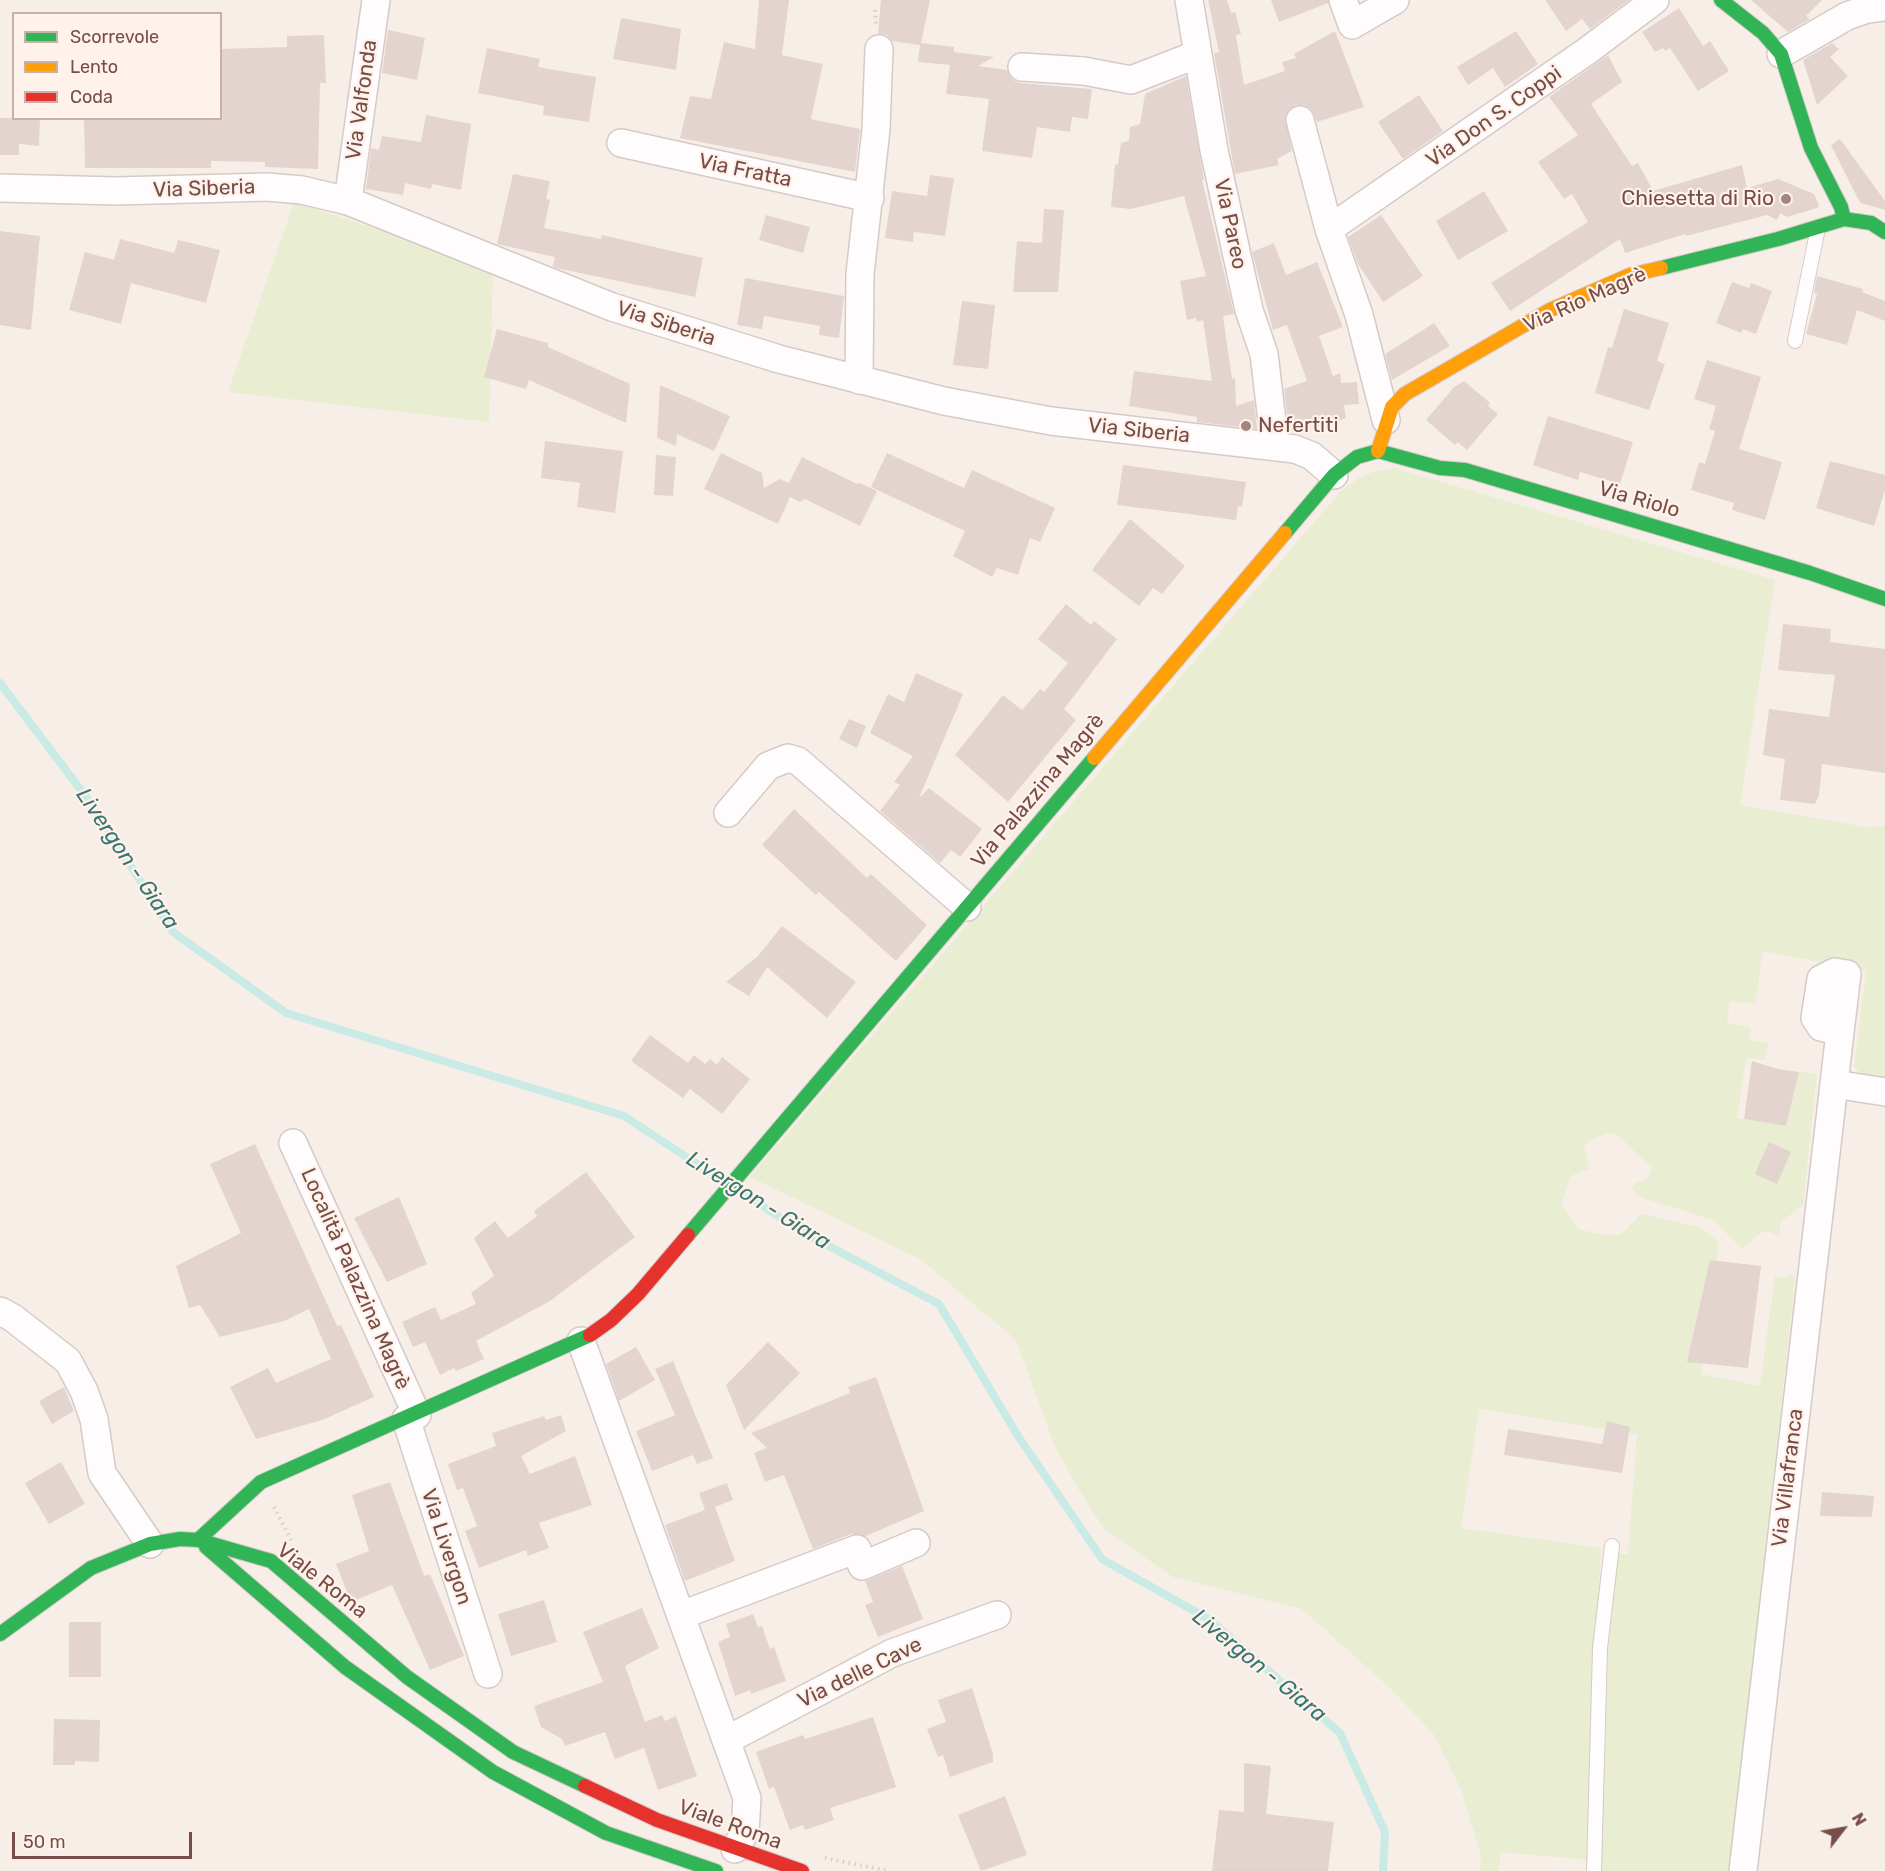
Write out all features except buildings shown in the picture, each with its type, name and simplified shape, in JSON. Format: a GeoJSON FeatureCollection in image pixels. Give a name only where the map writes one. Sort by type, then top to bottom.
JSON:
{"type":"FeatureCollection","features":[{"type":"Feature","properties":{"kind":"street","name":"Via Valfonda"},"geometry":{"type":"LineString","coordinates":[[348,201],[376,0]]}},
{"type":"Feature","properties":{"kind":"street","name":"Via Pareo"},"geometry":{"type":"LineString","coordinates":[[1189,0],[1214,150],[1249,310],[1264,354],[1275,446]]}},
{"type":"Feature","properties":{"kind":"street"},"geometry":{"type":"LineString","coordinates":[[1343,0],[1352,25],[1395,0]]}},
{"type":"Feature","properties":{"kind":"street","name":"Via Don S. Coppi"},"geometry":{"type":"LineString","coordinates":[[1329,230],[1558,72],[1655,0]]}},
{"type":"Feature","properties":{"kind":"street"},"geometry":{"type":"LineString","coordinates":[[1721,0],[1763,33],[1781,54],[1810,148],[1841,207],[1844,219],[1871,223],[1885,232]]}},
{"type":"Feature","properties":{"kind":"street"},"geometry":{"type":"LineString","coordinates":[[1781,54],[1848,16],[1883,4]]}},
{"type":"Feature","properties":{"kind":"street"},"geometry":{"type":"LineString","coordinates":[[859,380],[860,274],[876,129],[879,50]]}},
{"type":"Feature","properties":{"kind":"street"},"geometry":{"type":"LineString","coordinates":[[1022,67],[1084,71],[1131,80],[1198,54]]}},
{"type":"Feature","properties":{"kind":"street","name":"Via Rio Magrè"},"geometry":{"type":"LineString","coordinates":[[1300,120],[1329,230],[1359,315],[1386,420]]}},
{"type":"Feature","properties":{"kind":"street","name":"Via Fratta"},"geometry":{"type":"LineString","coordinates":[[621,143],[870,198]]}},
{"type":"Feature","properties":{"kind":"street","name":"Via Siberia"},"geometry":{"type":"LineString","coordinates":[[0,188],[116,191],[267,187],[302,190],[348,201],[612,307],[768,355],[944,401],[1051,421],[1295,449],[1312,456],[1334,475]]}},
{"type":"Feature","properties":{"kind":"street","name":"Via Rio Magrè"},"geometry":{"type":"LineString","coordinates":[[1378,451],[1392,406],[1405,394],[1550,310],[1630,275],[1818,228],[1844,219]]}},
{"type":"Feature","properties":{"kind":"street","name":"Via Palazzina Magrè"},"geometry":{"type":"LineString","coordinates":[[740,1173],[1334,475],[1357,457],[1378,451]]}},
{"type":"Feature","properties":{"kind":"street","name":"Via Riolo"},"geometry":{"type":"LineString","coordinates":[[1378,451],[1440,468],[1465,470],[1810,573],[1885,599]]}},
{"type":"Feature","properties":{"kind":"street"},"geometry":{"type":"LineString","coordinates":[[728,813],[768,766],[788,758],[798,761],[967,907]]}},
{"type":"Feature","properties":{"kind":"street","name":"Via Villafranca"},"geometry":{"type":"LineString","coordinates":[[1743,1871],[1840,1032]]}},
{"type":"Feature","properties":{"kind":"street"},"geometry":{"type":"LineString","coordinates":[[1834,1084],[1885,1092]]}},
{"type":"Feature","properties":{"kind":"street","name":"Località Palazzina Magrè"},"geometry":{"type":"LineString","coordinates":[[293,1143],[411,1417]]}},
{"type":"Feature","properties":{"kind":"street","name":"Località Palazzina Magrè"},"geometry":{"type":"LineString","coordinates":[[198,1539],[261,1482],[581,1341],[611,1320],[638,1294],[740,1173]]}},
{"type":"Feature","properties":{"kind":"street"},"geometry":{"type":"LineString","coordinates":[[0,1311],[13,1318],[68,1361],[84,1391],[94,1419],[102,1473],[150,1544]]}},
{"type":"Feature","properties":{"kind":"street"},"geometry":{"type":"LineString","coordinates":[[581,1341],[747,1798],[745,1832],[735,1849]]}},
{"type":"Feature","properties":{"kind":"street","name":"Via Livergon"},"geometry":{"type":"LineString","coordinates":[[411,1417],[488,1674]]}},
{"type":"Feature","properties":{"kind":"street"},"geometry":{"type":"LineString","coordinates":[[0,1634],[92,1568],[150,1544],[180,1539],[198,1539],[345,1667],[493,1772],[606,1833],[716,1871]]}},
{"type":"Feature","properties":{"kind":"street","name":"Viale Roma"},"geometry":{"type":"LineString","coordinates":[[198,1539],[271,1562],[407,1677],[513,1752],[657,1820],[802,1871]]}},
{"type":"Feature","properties":{"kind":"street"},"geometry":{"type":"LineString","coordinates":[[682,1615],[857,1549],[862,1566],[916,1543]]}},
{"type":"Feature","properties":{"kind":"street","name":"Via delle Cave"},"geometry":{"type":"LineString","coordinates":[[727,1740],[892,1653],[997,1616]]}},
{"type":"Feature","properties":{"kind":"lane"},"geometry":{"type":"LineString","coordinates":[[1795,341],[1818,228]]}},
{"type":"Feature","properties":{"kind":"lane"},"geometry":{"type":"LineString","coordinates":[[1594,1871],[1600,1648],[1612,1546]]}},
{"type":"Feature","properties":{"kind":"path"},"geometry":{"type":"LineString","coordinates":[[261,1482],[295,1548]]}},
{"type":"Feature","properties":{"kind":"path"},"geometry":{"type":"LineString","coordinates":[[817,1856],[889,1871]]}},
{"type":"Feature","properties":{"kind":"green space"},"geometry":{"type":"Polygon","coordinates":[[[294,202],[493,267],[489,422],[228,392],[294,202]]]}},
{"type":"Feature","properties":{"kind":"green space"},"geometry":{"type":"Polygon","coordinates":[[[1394,468],[1775,580],[1740,805],[1866,827],[1885,826],[1885,1079],[1862,1075],[1854,1067],[1866,971],[1763,951],[1755,1004],[1730,1001],[1727,1023],[1751,1028],[1750,1040],[1769,1043],[1765,1060],[1746,1058],[1737,1118],[1786,1126],[1799,1072],[1817,1074],[1803,1205],[1781,1222],[1779,1236],[1770,1232],[1762,1232],[1742,1249],[1713,1220],[1637,1196],[1632,1188],[1634,1184],[1648,1178],[1653,1166],[1642,1159],[1620,1137],[1610,1133],[1590,1140],[1584,1147],[1589,1169],[1571,1176],[1562,1203],[1578,1229],[1599,1234],[1620,1235],[1641,1214],[1698,1227],[1713,1237],[1718,1244],[1716,1277],[1701,1374],[1760,1386],[1775,1276],[1784,1278],[1792,1273],[1795,1279],[1730,1871],[1601,1871],[1608,1655],[1616,1559],[1619,1554],[1628,1554],[1637,1434],[1479,1409],[1461,1528],[1601,1548],[1591,1738],[1588,1860],[1501,1852],[1499,1871],[1480,1871],[1481,1855],[1461,1790],[1434,1735],[1392,1690],[1302,1609],[1173,1577],[1105,1530],[1077,1487],[1054,1444],[1016,1340],[920,1259],[750,1177],[1341,491],[1357,479],[1375,471],[1394,468]]]}},
{"type":"Feature","properties":{"kind":"waterway","name":"Livergon - Giara"},"geometry":{"type":"LineString","coordinates":[[0,683],[87,798],[173,932],[286,1013],[624,1116],[723,1181]]}},
{"type":"Feature","properties":{"kind":"waterway","name":"Livergon - Giara"},"geometry":{"type":"LineString","coordinates":[[738,1190],[802,1232],[939,1304],[1018,1436],[1102,1559],[1210,1620],[1340,1733],[1385,1832],[1383,1871]]}},
{"type":"Feature","properties":{"kind":"traffic: fast"},"geometry":{"type":"LineString","coordinates":[[1721,0],[1763,33],[1781,54],[1811,148],[1841,207],[1844,219]]}},
{"type":"Feature","properties":{"kind":"traffic: fast"},"geometry":{"type":"LineString","coordinates":[[1661,268],[1778,239],[1844,219],[1871,223],[1885,232]]}},
{"type":"Feature","properties":{"kind":"traffic: fast"},"geometry":{"type":"LineString","coordinates":[[1285,533],[1334,475],[1357,457],[1378,451],[1440,468],[1465,470],[1810,573],[1885,599]]}},
{"type":"Feature","properties":{"kind":"traffic: fast"},"geometry":{"type":"LineString","coordinates":[[688,1235],[1094,758]]}},
{"type":"Feature","properties":{"kind":"traffic: fast"},"geometry":{"type":"LineString","coordinates":[[198,1540],[261,1482],[590,1335]]}},
{"type":"Feature","properties":{"kind":"traffic: fast"},"geometry":{"type":"LineString","coordinates":[[0,1634],[91,1568],[150,1544],[180,1539],[198,1540],[271,1561],[407,1677],[513,1752],[585,1786]]}},
{"type":"Feature","properties":{"kind":"traffic: fast"},"geometry":{"type":"LineString","coordinates":[[206,1547],[345,1667],[493,1772],[606,1833],[716,1871]]}},
{"type":"Feature","properties":{"kind":"traffic: slow"},"geometry":{"type":"LineString","coordinates":[[1378,451],[1392,407],[1405,394],[1550,310],[1630,275],[1661,268]]}},
{"type":"Feature","properties":{"kind":"traffic: slow"},"geometry":{"type":"LineString","coordinates":[[1094,758],[1285,533]]}},
{"type":"Feature","properties":{"kind":"traffic: jam"},"geometry":{"type":"LineString","coordinates":[[590,1335],[611,1320],[638,1294],[688,1235]]}},
{"type":"Feature","properties":{"kind":"traffic: jam"},"geometry":{"type":"LineString","coordinates":[[585,1786],[657,1820],[802,1871]]}},
{"type":"Feature","properties":{"kind":"place","name":"Chiesetta di Rio"},"geometry":{"type":"Point","coordinates":[1786,199]}},
{"type":"Feature","properties":{"kind":"place","name":"Nefertiti"},"geometry":{"type":"Point","coordinates":[1246,426]}}]}
